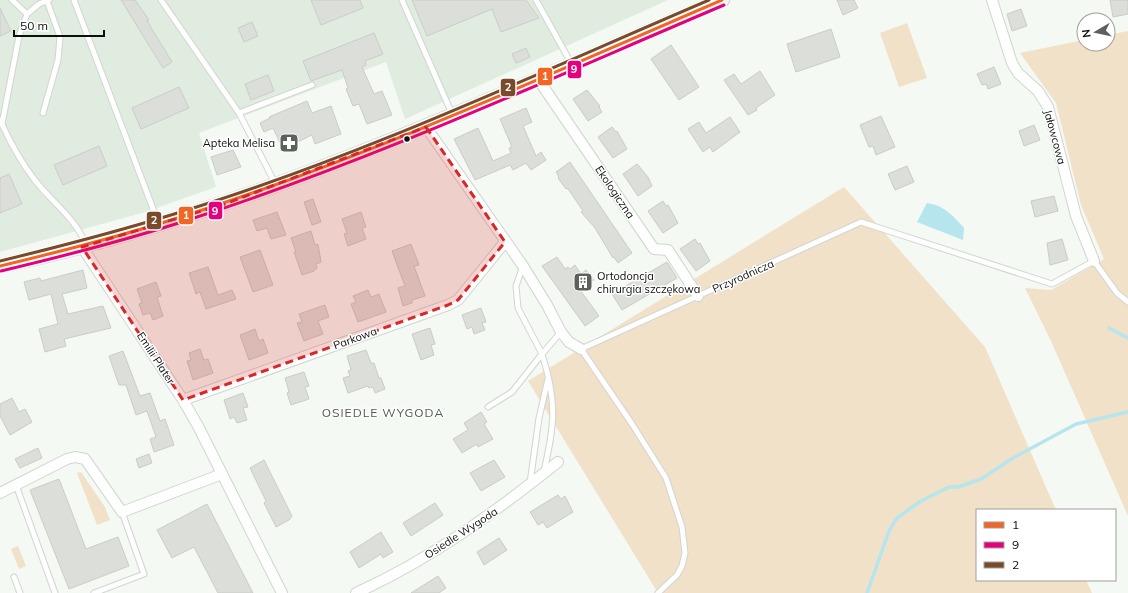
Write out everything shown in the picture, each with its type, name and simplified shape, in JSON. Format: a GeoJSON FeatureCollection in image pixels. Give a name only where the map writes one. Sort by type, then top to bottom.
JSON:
{"type":"FeatureCollection","features":[{"type":"Feature","properties":{"kind":"main road"},"geometry":{"type":"LineString","coordinates":[[0,266],[84,246],[159,225],[276,186],[348,159],[426,127],[722,0]]}},
{"type":"Feature","properties":{"kind":"street","name":"Jałowcowa"},"geometry":{"type":"LineString","coordinates":[[992,0],[1012,63],[1018,73],[1038,91],[1048,107],[1076,216],[1094,261]]}},
{"type":"Feature","properties":{"kind":"street","name":"Ekologiczna"},"geometry":{"type":"LineString","coordinates":[[538,79],[654,249],[668,250],[698,296]]}},
{"type":"Feature","properties":{"kind":"street"},"geometry":{"type":"LineString","coordinates":[[426,127],[523,266],[547,305],[561,332],[568,342],[581,349]]}},
{"type":"Feature","properties":{"kind":"street","name":"Parkowa"},"geometry":{"type":"LineString","coordinates":[[183,400],[448,305],[458,300],[505,242]]}},
{"type":"Feature","properties":{"kind":"street","name":"Emilii Plater"},"geometry":{"type":"LineString","coordinates":[[84,246],[183,400],[282,593]]}},
{"type":"Feature","properties":{"kind":"street"},"geometry":{"type":"LineString","coordinates":[[0,492],[67,459],[75,457],[85,459],[122,512],[222,474]]}},
{"type":"Feature","properties":{"kind":"street","name":"Osiedle Wygoda"},"geometry":{"type":"LineString","coordinates":[[356,593],[437,550],[497,510],[558,462]]}},
{"type":"Feature","properties":{"kind":"lane"},"geometry":{"type":"LineString","coordinates":[[12,0],[27,14]]}},
{"type":"Feature","properties":{"kind":"lane"},"geometry":{"type":"LineString","coordinates":[[43,113],[58,60],[60,37],[48,0],[39,4],[27,14],[19,36],[1,122],[6,135],[34,180],[82,234],[84,246]]}},
{"type":"Feature","properties":{"kind":"lane"},"geometry":{"type":"LineString","coordinates":[[74,0],[159,225]]}},
{"type":"Feature","properties":{"kind":"lane"},"geometry":{"type":"LineString","coordinates":[[161,0],[239,113],[276,186]]}},
{"type":"Feature","properties":{"kind":"lane"},"geometry":{"type":"LineString","coordinates":[[402,0],[452,115]]}},
{"type":"Feature","properties":{"kind":"lane"},"geometry":{"type":"LineString","coordinates":[[536,0],[572,64]]}},
{"type":"Feature","properties":{"kind":"lane"},"geometry":{"type":"LineString","coordinates":[[239,113],[312,85]]}},
{"type":"Feature","properties":{"kind":"lane","name":"Przyrodnicza"},"geometry":{"type":"LineString","coordinates":[[581,349],[861,222],[1052,284],[1094,261]]}},
{"type":"Feature","properties":{"kind":"lane"},"geometry":{"type":"LineString","coordinates":[[1094,261],[1117,293],[1128,302]]}},
{"type":"Feature","properties":{"kind":"lane"},"geometry":{"type":"LineString","coordinates":[[523,266],[516,286],[518,308],[542,354],[554,408],[552,436],[544,473]]}},
{"type":"Feature","properties":{"kind":"lane"},"geometry":{"type":"LineString","coordinates":[[488,407],[512,392],[561,332]]}},
{"type":"Feature","properties":{"kind":"lane"},"geometry":{"type":"LineString","coordinates":[[581,349],[632,424],[666,478],[682,527],[685,553],[682,566],[677,575],[658,593]]}},
{"type":"Feature","properties":{"kind":"lane"},"geometry":{"type":"LineString","coordinates":[[530,484],[539,418],[548,376]]}},
{"type":"Feature","properties":{"kind":"lane"},"geometry":{"type":"LineString","coordinates":[[16,485],[55,593]]}},
{"type":"Feature","properties":{"kind":"lane"},"geometry":{"type":"LineString","coordinates":[[94,593],[144,574],[122,512]]}},
{"type":"Feature","properties":{"kind":"lane"},"geometry":{"type":"LineString","coordinates":[[14,577],[20,593]]}},
{"type":"Feature","properties":{"kind":"highlighted area"},"geometry":{"type":"Polygon","coordinates":[[[426,127],[505,242],[458,300],[448,305],[183,400],[82,247],[225,204],[426,127]]]}},
{"type":"Feature","properties":{"kind":"shaded area"},"geometry":{"type":"Polygon","coordinates":[[[0,0],[668,0],[405,119],[386,62],[199,133],[216,187],[142,213],[0,252],[0,0]]]}},
{"type":"Feature","properties":{"kind":"shaded area"},"geometry":{"type":"Polygon","coordinates":[[[907,23],[927,78],[899,87],[880,33],[907,23]]]}},
{"type":"Feature","properties":{"kind":"shaded area"},"geometry":{"type":"Polygon","coordinates":[[[1128,31],[1128,516],[1051,341],[1025,288],[1051,290],[1104,259],[1081,205],[1056,103],[1020,53],[1076,42],[1076,52],[1116,52],[1116,33],[1128,31]]]}},
{"type":"Feature","properties":{"kind":"shaded area"},"geometry":{"type":"Polygon","coordinates":[[[844,187],[985,347],[1056,509],[976,509],[976,581],[1086,581],[1092,593],[658,593],[528,381],[844,187]]]}},
{"type":"Feature","properties":{"kind":"shaded area"},"geometry":{"type":"Polygon","coordinates":[[[81,472],[105,507],[110,520],[97,525],[77,473],[81,472]]]}},
{"type":"Feature","properties":{"kind":"shaded area"},"geometry":{"type":"Polygon","coordinates":[[[18,546],[26,566],[19,569],[11,549],[18,546]]]}},
{"type":"Feature","properties":{"kind":"water"},"geometry":{"type":"Polygon","coordinates":[[[927,203],[938,206],[956,219],[964,228],[963,240],[917,222],[927,203]]]}},
{"type":"Feature","properties":{"kind":"building"},"geometry":{"type":"Polygon","coordinates":[[[121,0],[135,0],[149,20],[147,21],[172,62],[163,68],[121,0]]]}},
{"type":"Feature","properties":{"kind":"building"},"geometry":{"type":"Polygon","coordinates":[[[311,0],[360,0],[363,8],[321,25],[311,0]]]}},
{"type":"Feature","properties":{"kind":"building"},"geometry":{"type":"Polygon","coordinates":[[[412,0],[526,0],[539,18],[501,32],[492,9],[427,36],[412,0]]]}},
{"type":"Feature","properties":{"kind":"building"},"geometry":{"type":"Polygon","coordinates":[[[837,0],[854,0],[858,8],[843,15],[837,0]]]}},
{"type":"Feature","properties":{"kind":"building"},"geometry":{"type":"Polygon","coordinates":[[[1110,0],[1128,0],[1128,14],[1116,16],[1116,12],[1112,12],[1110,0]]]}},
{"type":"Feature","properties":{"kind":"building"},"geometry":{"type":"Polygon","coordinates":[[[0,8],[11,31],[0,36],[0,8]]]}},
{"type":"Feature","properties":{"kind":"building"},"geometry":{"type":"Polygon","coordinates":[[[1021,9],[1027,26],[1012,31],[1007,14],[1021,9]]]}},
{"type":"Feature","properties":{"kind":"building"},"geometry":{"type":"Polygon","coordinates":[[[252,22],[258,36],[244,42],[238,28],[252,22]]]}},
{"type":"Feature","properties":{"kind":"building"},"geometry":{"type":"Polygon","coordinates":[[[831,29],[840,57],[796,72],[787,44],[831,29]]]}},
{"type":"Feature","properties":{"kind":"building"},"geometry":{"type":"Polygon","coordinates":[[[374,33],[383,54],[365,61],[366,65],[362,67],[374,94],[382,91],[392,115],[367,124],[359,104],[353,106],[346,89],[348,88],[342,70],[311,81],[303,61],[374,33]]]}},
{"type":"Feature","properties":{"kind":"building"},"geometry":{"type":"Polygon","coordinates":[[[671,45],[699,87],[679,100],[651,59],[671,45]]]}},
{"type":"Feature","properties":{"kind":"building"},"geometry":{"type":"Polygon","coordinates":[[[526,48],[530,57],[516,63],[512,54],[526,48]]]}},
{"type":"Feature","properties":{"kind":"building"},"geometry":{"type":"Polygon","coordinates":[[[994,67],[1001,84],[988,89],[986,84],[982,85],[977,74],[994,67]]]}},
{"type":"Feature","properties":{"kind":"building"},"geometry":{"type":"Polygon","coordinates":[[[760,71],[775,95],[756,108],[757,110],[748,115],[724,80],[734,74],[741,84],[760,71]]]}},
{"type":"Feature","properties":{"kind":"building"},"geometry":{"type":"Polygon","coordinates":[[[268,75],[274,91],[251,100],[245,84],[268,75]]]}},
{"type":"Feature","properties":{"kind":"building"},"geometry":{"type":"Polygon","coordinates":[[[179,87],[189,108],[141,129],[132,108],[179,87]]]}},
{"type":"Feature","properties":{"kind":"building"},"geometry":{"type":"Polygon","coordinates":[[[587,90],[600,106],[599,107],[602,112],[588,121],[573,99],[587,90]]]}},
{"type":"Feature","properties":{"kind":"building"},"geometry":{"type":"Polygon","coordinates":[[[307,101],[312,113],[331,106],[341,134],[315,144],[312,135],[283,149],[273,128],[264,132],[260,123],[270,118],[269,117],[307,101]]]}},
{"type":"Feature","properties":{"kind":"building"},"geometry":{"type":"Polygon","coordinates":[[[526,108],[532,122],[523,126],[536,156],[541,152],[546,160],[531,170],[526,163],[513,170],[510,165],[475,180],[454,139],[478,128],[493,161],[511,153],[509,148],[512,147],[500,119],[526,108]]]}},
{"type":"Feature","properties":{"kind":"building"},"geometry":{"type":"Polygon","coordinates":[[[881,116],[895,147],[876,155],[873,146],[869,147],[860,125],[881,116]]]}},
{"type":"Feature","properties":{"kind":"building"},"geometry":{"type":"Polygon","coordinates":[[[730,117],[740,132],[713,152],[710,147],[703,152],[688,129],[699,122],[706,133],[730,117]]]}},
{"type":"Feature","properties":{"kind":"building"},"geometry":{"type":"Polygon","coordinates":[[[1034,125],[1040,140],[1024,146],[1019,131],[1034,125]]]}},
{"type":"Feature","properties":{"kind":"building"},"geometry":{"type":"Polygon","coordinates":[[[612,127],[616,132],[617,131],[627,149],[613,158],[598,137],[612,127]]]}},
{"type":"Feature","properties":{"kind":"building"},"geometry":{"type":"Polygon","coordinates":[[[99,146],[107,166],[63,185],[54,165],[99,146]]]}},
{"type":"Feature","properties":{"kind":"building"},"geometry":{"type":"Polygon","coordinates":[[[233,150],[241,167],[217,175],[211,157],[233,150]]]}},
{"type":"Feature","properties":{"kind":"building"},"geometry":{"type":"Polygon","coordinates":[[[570,162],[632,253],[618,263],[614,257],[613,258],[595,228],[581,212],[583,211],[571,193],[558,178],[559,177],[556,172],[570,162]]]}},
{"type":"Feature","properties":{"kind":"building"},"geometry":{"type":"Polygon","coordinates":[[[637,164],[648,177],[652,186],[638,196],[623,174],[637,164]]]}},
{"type":"Feature","properties":{"kind":"building"},"geometry":{"type":"Polygon","coordinates":[[[907,166],[914,182],[895,190],[888,174],[907,166]]]}},
{"type":"Feature","properties":{"kind":"building"},"geometry":{"type":"Polygon","coordinates":[[[9,174],[22,204],[0,213],[0,178],[9,174]]]}},
{"type":"Feature","properties":{"kind":"building"},"geometry":{"type":"Polygon","coordinates":[[[1054,196],[1058,211],[1035,217],[1031,201],[1054,196]]]}},
{"type":"Feature","properties":{"kind":"building"},"geometry":{"type":"Polygon","coordinates":[[[313,199],[321,222],[312,225],[304,202],[313,199]]]}},
{"type":"Feature","properties":{"kind":"building"},"geometry":{"type":"Polygon","coordinates":[[[663,201],[666,206],[668,205],[678,223],[663,233],[648,211],[663,201]]]}},
{"type":"Feature","properties":{"kind":"building"},"geometry":{"type":"Polygon","coordinates":[[[277,212],[286,235],[271,239],[267,228],[257,231],[253,220],[277,212]]]}},
{"type":"Feature","properties":{"kind":"building"},"geometry":{"type":"Polygon","coordinates":[[[361,212],[366,227],[362,228],[366,239],[348,246],[344,234],[347,233],[342,219],[361,212]]]}},
{"type":"Feature","properties":{"kind":"building"},"geometry":{"type":"Polygon","coordinates":[[[311,231],[315,245],[318,244],[321,262],[316,264],[317,268],[314,271],[302,275],[291,238],[311,231]]]}},
{"type":"Feature","properties":{"kind":"building"},"geometry":{"type":"Polygon","coordinates":[[[695,239],[698,244],[700,243],[710,261],[696,271],[680,249],[695,239]]]}},
{"type":"Feature","properties":{"kind":"building"},"geometry":{"type":"Polygon","coordinates":[[[1062,239],[1068,260],[1050,265],[1047,243],[1062,239]]]}},
{"type":"Feature","properties":{"kind":"building"},"geometry":{"type":"Polygon","coordinates":[[[411,244],[419,265],[414,266],[425,296],[412,300],[412,303],[403,306],[398,288],[405,286],[392,251],[411,244]]]}},
{"type":"Feature","properties":{"kind":"building"},"geometry":{"type":"Polygon","coordinates":[[[260,250],[273,285],[253,292],[240,257],[260,250]]]}},
{"type":"Feature","properties":{"kind":"building"},"geometry":{"type":"Polygon","coordinates":[[[557,257],[565,269],[568,267],[570,269],[575,265],[581,274],[586,270],[594,280],[580,290],[599,316],[585,326],[542,266],[557,257]]]}},
{"type":"Feature","properties":{"kind":"building"},"geometry":{"type":"Polygon","coordinates":[[[667,262],[677,278],[622,310],[612,294],[667,262]]]}},
{"type":"Feature","properties":{"kind":"building"},"geometry":{"type":"Polygon","coordinates":[[[208,267],[218,295],[232,290],[236,299],[206,309],[200,292],[196,294],[189,273],[208,267]]]}},
{"type":"Feature","properties":{"kind":"building"},"geometry":{"type":"Polygon","coordinates":[[[83,270],[87,288],[62,294],[68,314],[103,306],[111,328],[64,339],[66,346],[45,352],[39,329],[58,324],[51,294],[29,300],[24,282],[40,278],[41,281],[83,270]]]}},
{"type":"Feature","properties":{"kind":"building"},"geometry":{"type":"Polygon","coordinates":[[[156,282],[161,296],[157,297],[163,316],[153,320],[150,313],[143,315],[139,304],[142,303],[137,289],[156,282]]]}},
{"type":"Feature","properties":{"kind":"building"},"geometry":{"type":"Polygon","coordinates":[[[368,290],[371,297],[379,294],[386,312],[358,322],[351,304],[356,302],[353,296],[368,290]]]}},
{"type":"Feature","properties":{"kind":"building"},"geometry":{"type":"Polygon","coordinates":[[[325,305],[329,317],[318,321],[323,334],[304,341],[297,323],[302,322],[299,314],[325,305]]]}},
{"type":"Feature","properties":{"kind":"building"},"geometry":{"type":"Polygon","coordinates":[[[481,308],[486,322],[482,323],[485,330],[474,334],[472,327],[467,329],[462,315],[481,308]]]}},
{"type":"Feature","properties":{"kind":"building"},"geometry":{"type":"Polygon","coordinates":[[[430,328],[435,344],[431,345],[434,355],[421,360],[412,334],[430,328]]]}},
{"type":"Feature","properties":{"kind":"building"},"geometry":{"type":"Polygon","coordinates":[[[255,329],[259,341],[263,339],[268,353],[249,360],[240,335],[255,329]]]}},
{"type":"Feature","properties":{"kind":"building"},"geometry":{"type":"Polygon","coordinates":[[[200,349],[204,360],[208,359],[213,373],[193,380],[187,361],[191,360],[189,353],[200,349]]]}},
{"type":"Feature","properties":{"kind":"building"},"geometry":{"type":"Polygon","coordinates":[[[366,350],[371,363],[374,363],[379,378],[381,378],[385,389],[375,393],[373,387],[369,388],[368,386],[348,393],[343,378],[350,376],[348,371],[351,370],[347,356],[366,350]]]}},
{"type":"Feature","properties":{"kind":"building"},"geometry":{"type":"Polygon","coordinates":[[[123,351],[140,396],[150,393],[160,421],[165,419],[174,445],[154,452],[150,439],[156,437],[147,411],[136,415],[126,385],[119,385],[109,356],[123,351]]]}},
{"type":"Feature","properties":{"kind":"building"},"geometry":{"type":"Polygon","coordinates":[[[304,372],[309,386],[305,387],[309,399],[291,405],[287,393],[289,392],[285,378],[304,372]]]}},
{"type":"Feature","properties":{"kind":"building"},"geometry":{"type":"Polygon","coordinates":[[[243,393],[248,407],[243,408],[247,420],[237,423],[234,417],[230,419],[224,400],[243,393]]]}},
{"type":"Feature","properties":{"kind":"building"},"geometry":{"type":"Polygon","coordinates":[[[12,398],[19,412],[25,409],[32,422],[10,435],[0,416],[0,404],[12,398]]]}},
{"type":"Feature","properties":{"kind":"building"},"geometry":{"type":"Polygon","coordinates":[[[481,412],[487,422],[484,424],[493,439],[478,447],[477,444],[462,453],[453,439],[468,430],[464,423],[481,412]]]}},
{"type":"Feature","properties":{"kind":"building"},"geometry":{"type":"Polygon","coordinates":[[[38,448],[42,458],[20,468],[15,459],[38,448]]]}},
{"type":"Feature","properties":{"kind":"building"},"geometry":{"type":"Polygon","coordinates":[[[149,454],[152,463],[139,468],[136,459],[149,454]]]}},
{"type":"Feature","properties":{"kind":"building"},"geometry":{"type":"Polygon","coordinates":[[[264,460],[292,516],[289,520],[276,527],[264,503],[266,501],[250,468],[264,460]]]}},
{"type":"Feature","properties":{"kind":"building"},"geometry":{"type":"Polygon","coordinates":[[[494,460],[505,477],[481,491],[470,473],[494,460]]]}},
{"type":"Feature","properties":{"kind":"building"},"geometry":{"type":"Polygon","coordinates":[[[59,479],[86,549],[118,537],[129,566],[69,589],[30,490],[59,479]]]}},
{"type":"Feature","properties":{"kind":"building"},"geometry":{"type":"Polygon","coordinates":[[[558,495],[561,499],[565,496],[573,512],[547,528],[543,522],[538,525],[530,512],[558,495]]]}},
{"type":"Feature","properties":{"kind":"building"},"geometry":{"type":"Polygon","coordinates":[[[435,503],[443,515],[411,536],[403,523],[435,503]]]}},
{"type":"Feature","properties":{"kind":"building"},"geometry":{"type":"Polygon","coordinates":[[[207,504],[253,593],[218,593],[194,547],[172,558],[157,530],[207,504]]]}},
{"type":"Feature","properties":{"kind":"building"},"geometry":{"type":"Polygon","coordinates":[[[381,532],[393,552],[383,558],[381,554],[359,568],[350,552],[381,532]]]}},
{"type":"Feature","properties":{"kind":"building"},"geometry":{"type":"Polygon","coordinates":[[[499,538],[507,550],[484,565],[477,552],[499,538]]]}},
{"type":"Feature","properties":{"kind":"building"},"geometry":{"type":"Polygon","coordinates":[[[438,576],[446,588],[439,593],[411,593],[438,576]]]}},
{"type":"Feature","properties":{"kind":"waterway"},"geometry":{"type":"LineString","coordinates":[[1109,328],[1128,338]]}},
{"type":"Feature","properties":{"kind":"waterway"},"geometry":{"type":"LineString","coordinates":[[867,593],[889,531],[897,518],[921,501],[949,487],[958,487],[981,479],[1013,458],[1076,424],[1128,412]]}},
{"type":"Feature","properties":{"kind":"transit line","name":"2"},"geometry":{"type":"LineString","coordinates":[[0,261],[92,238],[161,218],[251,189],[318,165],[514,85],[709,0]]}},
{"type":"Feature","properties":{"kind":"transit line","name":"1"},"geometry":{"type":"LineString","coordinates":[[0,266],[47,255],[187,215],[323,167],[457,114],[722,0]]}},
{"type":"Feature","properties":{"kind":"transit line","name":"9"},"geometry":{"type":"LineString","coordinates":[[1,271],[48,260],[188,220],[324,172],[391,146],[724,5]]}},
{"type":"Feature","properties":{"kind":"place","name":"Apteka Melisa"},"geometry":{"type":"Point","coordinates":[289,143]}},
{"type":"Feature","properties":{"kind":"place","name":"Ortodoncja chirurgia szczękowa"},"geometry":{"type":"Point","coordinates":[583,282]}},
{"type":"Feature","properties":{"kind":"district","name":"OSIEDLE WYGODA"},"geometry":{"type":"Point","coordinates":[383,412]}}]}
